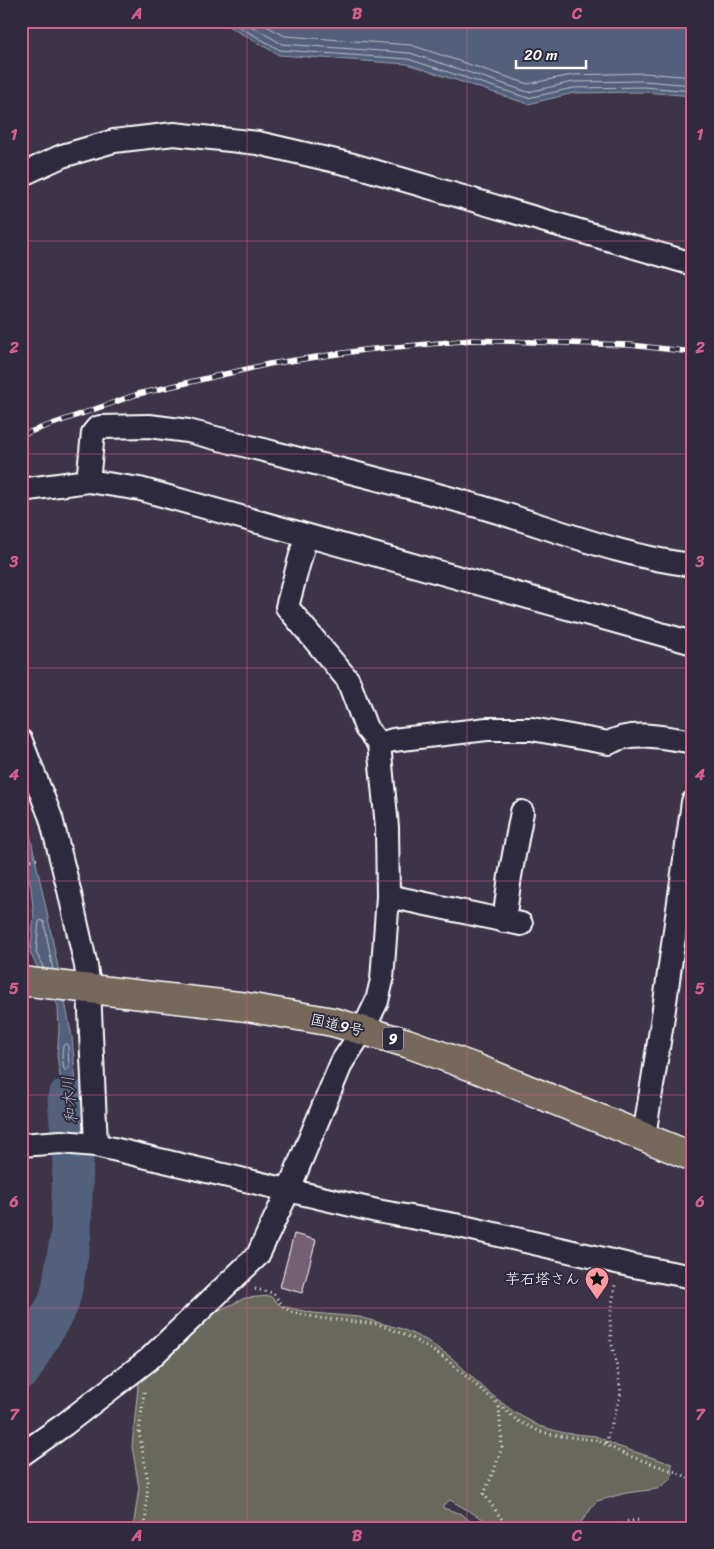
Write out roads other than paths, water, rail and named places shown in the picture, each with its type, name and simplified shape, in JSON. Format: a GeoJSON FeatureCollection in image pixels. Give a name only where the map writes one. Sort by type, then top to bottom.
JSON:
{"type":"FeatureCollection","features":[{"type":"Feature","properties":{"kind":"highway","name":"国道9号"},"geometry":{"type":"LineString","coordinates":[[25,981],[246,1007],[333,1022],[407,1043],[478,1069],[693,1157]]}},
{"type":"Feature","properties":{"kind":"street"},"geometry":{"type":"LineString","coordinates":[[21,175],[62,156],[114,141],[174,134],[258,142],[353,166],[693,264]]}},
{"type":"Feature","properties":{"kind":"street"},"geometry":{"type":"LineString","coordinates":[[88,481],[93,433],[97,428],[148,426],[188,431],[445,496],[528,520],[571,536],[666,562],[693,565]]}},
{"type":"Feature","properties":{"kind":"street"},"geometry":{"type":"LineString","coordinates":[[21,490],[88,481],[140,489],[693,642]]}},
{"type":"Feature","properties":{"kind":"street"},"geometry":{"type":"LineString","coordinates":[[21,1455],[65,1424],[148,1360],[258,1255],[288,1191],[342,1062],[363,1030],[377,1001],[382,980],[388,896],[387,827],[379,744],[366,728],[348,680],[287,607],[306,536]]}},
{"type":"Feature","properties":{"kind":"street"},"geometry":{"type":"LineString","coordinates":[[379,744],[393,740],[488,729],[532,729],[609,743],[616,739],[648,735],[693,742]]}},
{"type":"Feature","properties":{"kind":"street"},"geometry":{"type":"LineString","coordinates":[[21,742],[51,818],[86,966],[83,988],[92,1145]]}},
{"type":"Feature","properties":{"kind":"street"},"geometry":{"type":"LineString","coordinates":[[644,1136],[662,1024],[693,802]]}},
{"type":"Feature","properties":{"kind":"street"},"geometry":{"type":"LineString","coordinates":[[388,896],[512,922],[510,876],[522,812]]}},
{"type":"Feature","properties":{"kind":"street"},"geometry":{"type":"LineString","coordinates":[[21,1145],[61,1142],[92,1145],[377,1211],[456,1225],[693,1277]]}},
{"type":"Feature","properties":{"kind":"water"},"geometry":{"type":"Polygon","coordinates":[[[219,21],[693,21],[693,96],[644,92],[574,93],[528,104],[407,64],[279,55],[219,21]]]}},
{"type":"Feature","properties":{"kind":"water"},"geometry":{"type":"Polygon","coordinates":[[[21,794],[72,1037],[83,1143],[65,1131],[65,1106],[57,1056],[58,1006],[30,953],[34,918],[31,887],[21,845],[21,794]]]}},
{"type":"Feature","properties":{"kind":"waterway","name":"和木川"},"geometry":{"type":"LineString","coordinates":[[21,1369],[58,1304],[62,1289],[71,1234],[73,1159],[68,1098]]}},
{"type":"Feature","properties":{"kind":"railway"},"geometry":{"type":"LineString","coordinates":[[21,435],[138,394],[269,364],[364,350],[472,340],[630,345],[693,352]]}},
{"type":"Feature","properties":{"kind":"place","name":"芋石塔さん"},"geometry":{"type":"Point","coordinates":[597,1300]}}]}
